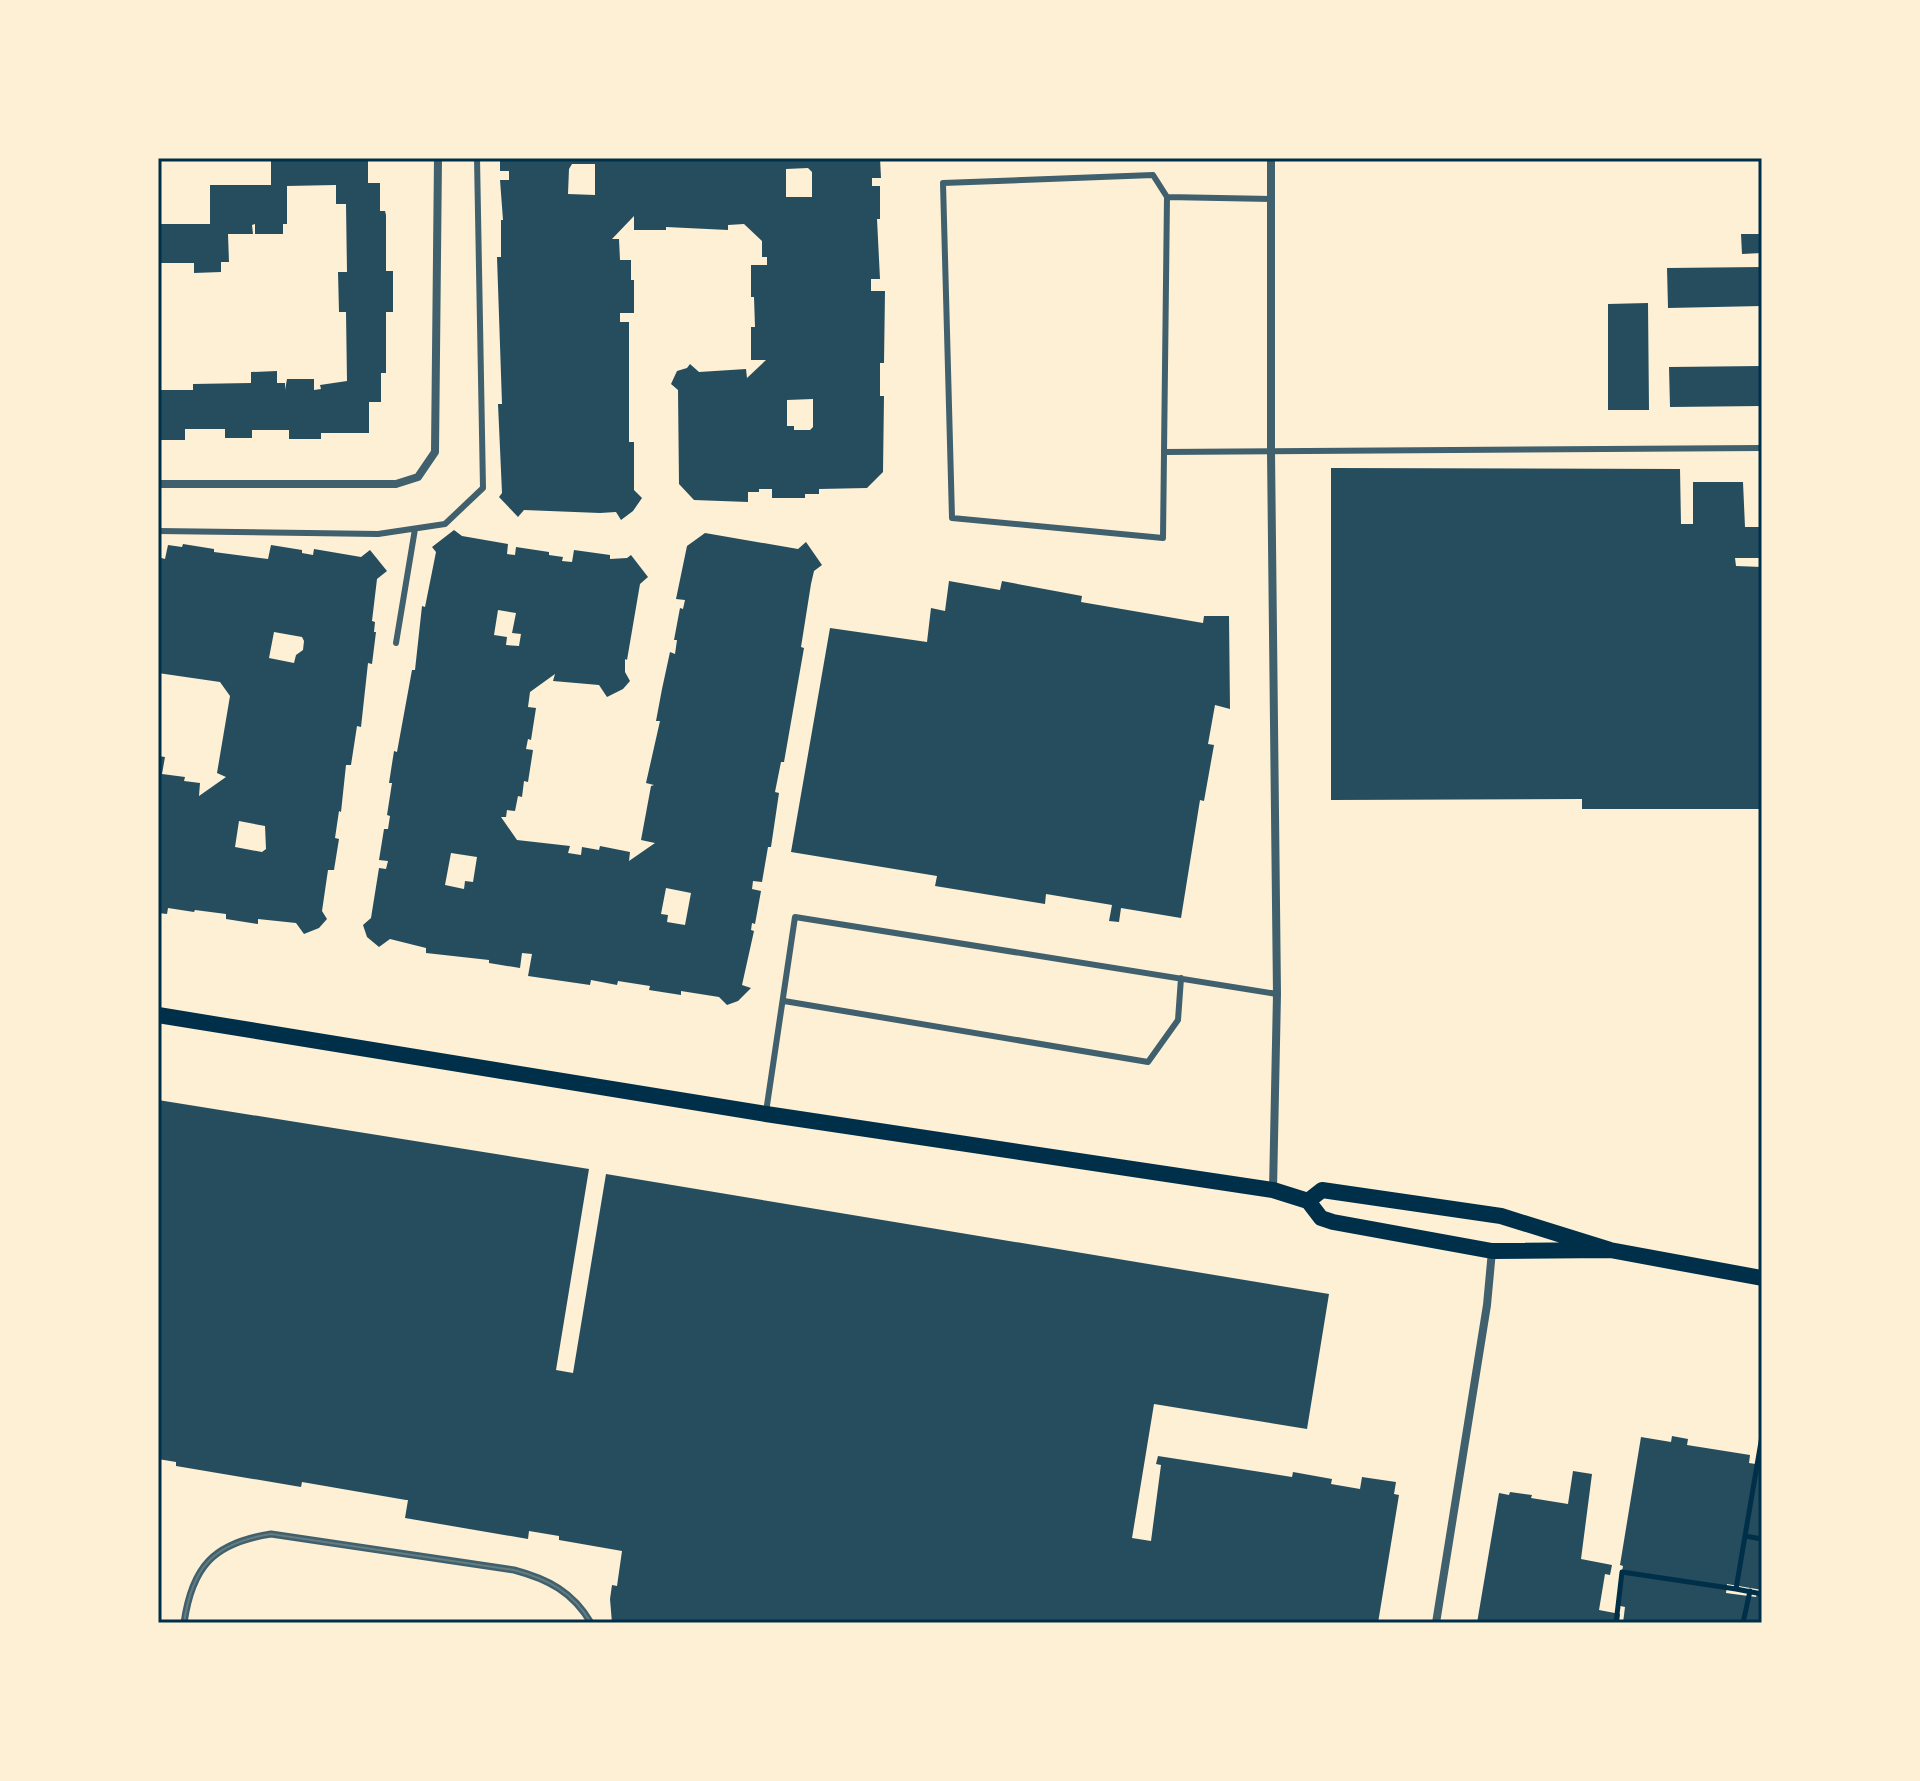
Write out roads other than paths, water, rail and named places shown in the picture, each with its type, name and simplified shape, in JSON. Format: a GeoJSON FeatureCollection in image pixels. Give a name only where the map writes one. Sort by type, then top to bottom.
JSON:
{"type":"FeatureCollection","features":[{"type":"Feature","properties":{"kind":"main road"},"geometry":{"type":"LineString","coordinates":[[158,1015],[766,1114],[1273,1190],[1308,1201],[1321,1218],[1333,1222],[1492,1251],[1610,1250]]}},
{"type":"Feature","properties":{"kind":"main road"},"geometry":{"type":"LineString","coordinates":[[1308,1201],[1322,1190],[1501,1216],[1610,1250],[1762,1278]]}},
{"type":"Feature","properties":{"kind":"street"},"geometry":{"type":"LineString","coordinates":[[158,484],[396,484],[418,477],[435,452],[438,158]]}},
{"type":"Feature","properties":{"kind":"street"},"geometry":{"type":"LineString","coordinates":[[1271,158],[1277,994],[1273,1190]]}},
{"type":"Feature","properties":{"kind":"street"},"geometry":{"type":"LineString","coordinates":[[1436,1623],[1487,1305],[1492,1251]]}},
{"type":"Feature","properties":{"kind":"street"},"geometry":{"type":"LineString","coordinates":[[184,1623],[195,1576],[210,1557],[242,1538],[271,1534],[514,1570],[541,1577],[566,1591],[582,1607],[591,1623]]}},
{"type":"Feature","properties":{"kind":"lane"},"geometry":{"type":"LineString","coordinates":[[158,531],[378,534],[445,524],[483,488],[477,158]]}},
{"type":"Feature","properties":{"kind":"lane"},"geometry":{"type":"LineString","coordinates":[[1153,175],[1167,197],[1163,538],[952,518],[943,183],[1153,175]]}},
{"type":"Feature","properties":{"kind":"lane"},"geometry":{"type":"LineString","coordinates":[[1167,197],[1271,199]]}},
{"type":"Feature","properties":{"kind":"lane"},"geometry":{"type":"LineString","coordinates":[[1164,452],[1762,448]]}},
{"type":"Feature","properties":{"kind":"lane"},"geometry":{"type":"LineString","coordinates":[[396,643],[415,529]]}},
{"type":"Feature","properties":{"kind":"lane"},"geometry":{"type":"LineString","coordinates":[[766,1114],[795,917],[1277,994]]}},
{"type":"Feature","properties":{"kind":"lane"},"geometry":{"type":"LineString","coordinates":[[784,1001],[1148,1062],[1178,1020],[1181,978]]}},
{"type":"Feature","properties":{"kind":"tram line"},"geometry":{"type":"LineString","coordinates":[[184,1623],[193,1587],[209,1561],[234,1544],[271,1534],[514,1570],[558,1588],[576,1603],[591,1623]]}}]}
